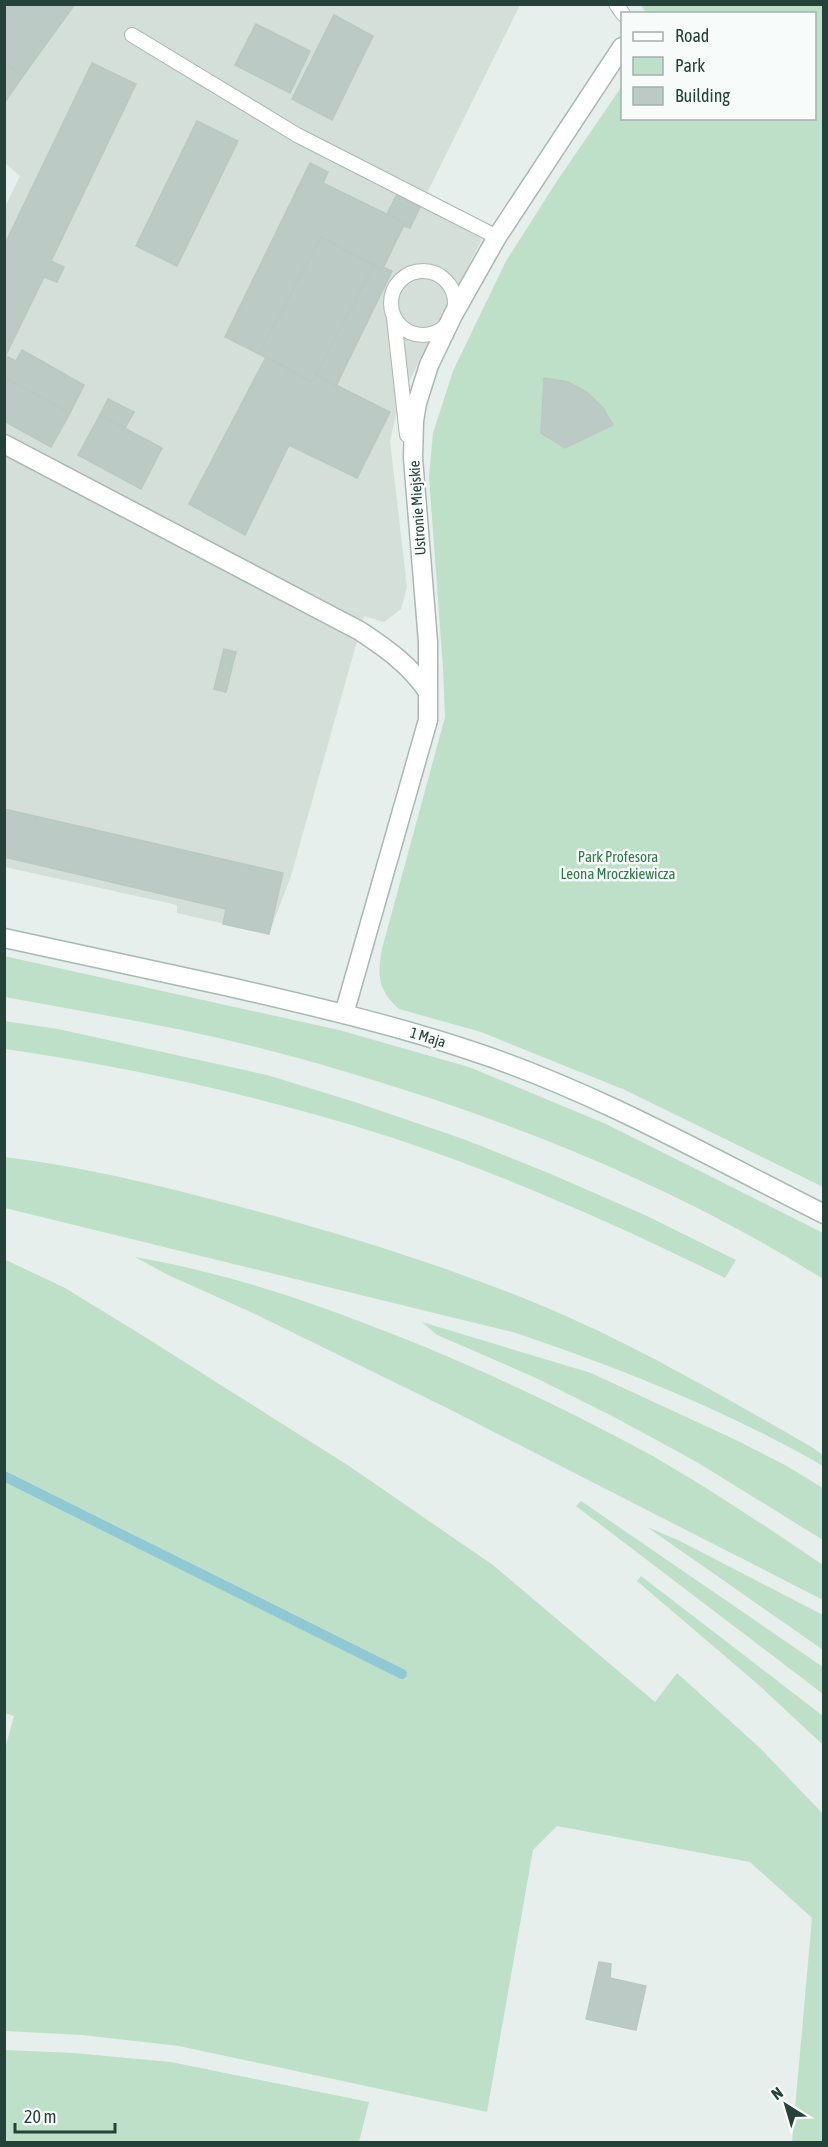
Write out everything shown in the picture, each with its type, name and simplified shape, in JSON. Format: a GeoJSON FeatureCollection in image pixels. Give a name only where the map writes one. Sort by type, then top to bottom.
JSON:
{"type":"FeatureCollection","features":[{"type":"Feature","properties":{"kind":"street","name":"Ustronie Miejskie"},"geometry":{"type":"LineString","coordinates":[[344,1014],[428,720],[428,642],[414,476],[413,441],[417,403],[429,365],[453,315],[497,237],[621,49]]}},
{"type":"Feature","properties":{"kind":"street"},"geometry":{"type":"LineString","coordinates":[[4,444],[360,631],[393,653],[417,675],[428,692]]}},
{"type":"Feature","properties":{"kind":"street","name":"1 Maja"},"geometry":{"type":"LineString","coordinates":[[4,938],[344,1014],[476,1052],[545,1078],[613,1108],[824,1215]]}},
{"type":"Feature","properties":{"kind":"lane"},"geometry":{"type":"LineString","coordinates":[[132,35],[297,135],[497,237]]}},
{"type":"Feature","properties":{"kind":"lane"},"geometry":{"type":"LineString","coordinates":[[394,318],[409,333],[419,336],[440,331],[453,315],[454,293],[441,276],[421,271],[410,273],[401,279],[391,297],[390,308],[394,318],[414,476]]}},
{"type":"Feature","properties":{"kind":"shaded area"},"geometry":{"type":"Polygon","coordinates":[[[5,5],[520,5],[421,205],[482,239],[399,401],[390,441],[407,587],[401,609],[384,622],[364,616],[291,876],[269,934],[177,913],[177,905],[5,867],[4,209],[20,176],[5,163],[5,5]]]}},
{"type":"Feature","properties":{"kind":"green space","name":"Park Profesora Leona Mroczkiewicza"},"geometry":{"type":"Polygon","coordinates":[[[641,5],[823,5],[823,1187],[625,1090],[481,1032],[399,1009],[383,989],[381,982],[382,949],[445,717],[429,477],[433,433],[453,371],[506,261],[621,87],[621,120],[816,120],[816,12],[645,12],[641,5]]]}},
{"type":"Feature","properties":{"kind":"green space"},"geometry":{"type":"Polygon","coordinates":[[[4,956],[339,1030],[469,1067],[606,1124],[823,1233],[823,1279],[762,1242],[699,1209],[569,1149],[502,1123],[366,1078],[262,1048],[152,1024],[5,997],[4,956]]]}},
{"type":"Feature","properties":{"kind":"green space"},"geometry":{"type":"Polygon","coordinates":[[[4,1021],[58,1029],[267,1075],[358,1103],[466,1140],[551,1174],[647,1216],[736,1260],[725,1278],[601,1220],[476,1167],[390,1137],[295,1109],[151,1075],[5,1049],[4,1021]]]}},
{"type":"Feature","properties":{"kind":"green space"},"geometry":{"type":"Polygon","coordinates":[[[4,1157],[116,1176],[266,1214],[387,1249],[506,1291],[613,1338],[712,1391],[810,1446],[823,1455],[823,1466],[749,1427],[673,1392],[516,1333],[5,1208],[4,1157]]]}},
{"type":"Feature","properties":{"kind":"green space"},"geometry":{"type":"Polygon","coordinates":[[[135,1257],[210,1273],[318,1306],[454,1359],[568,1412],[673,1468],[823,1565],[823,1600],[451,1410],[135,1257]]]}},
{"type":"Feature","properties":{"kind":"green space"},"geometry":{"type":"Polygon","coordinates":[[[4,1259],[65,1288],[349,1466],[493,1565],[655,1702],[677,1673],[760,1748],[823,1814],[823,2142],[792,2142],[812,1918],[750,1862],[557,1826],[533,1850],[487,2112],[179,2046],[82,2035],[5,2031],[4,1752],[14,1716],[4,1713],[4,1259]]]}},
{"type":"Feature","properties":{"kind":"green space"},"geometry":{"type":"Polygon","coordinates":[[[422,1322],[591,1373],[785,1465],[823,1488],[823,1540],[695,1461],[534,1377],[437,1335],[422,1322]]]}},
{"type":"Feature","properties":{"kind":"green space"},"geometry":{"type":"Polygon","coordinates":[[[581,1501],[823,1667],[823,1694],[576,1506],[581,1501]]]}},
{"type":"Feature","properties":{"kind":"green space"},"geometry":{"type":"Polygon","coordinates":[[[647,1527],[680,1541],[823,1615],[823,1650],[647,1527]]]}},
{"type":"Feature","properties":{"kind":"green space"},"geometry":{"type":"Polygon","coordinates":[[[641,1576],[823,1716],[823,1745],[761,1687],[637,1581],[641,1576]]]}},
{"type":"Feature","properties":{"kind":"green space"},"geometry":{"type":"Polygon","coordinates":[[[5,2050],[73,2053],[171,2062],[369,2102],[359,2142],[5,2142],[5,2050]]]}},
{"type":"Feature","properties":{"kind":"building"},"geometry":{"type":"Polygon","coordinates":[[[4,4],[75,4],[23,76],[4,63],[4,4]]]}},
{"type":"Feature","properties":{"kind":"building"},"geometry":{"type":"Polygon","coordinates":[[[334,15],[373,36],[332,120],[292,99],[334,15]]]}},
{"type":"Feature","properties":{"kind":"building"},"geometry":{"type":"Polygon","coordinates":[[[256,24],[310,51],[290,93],[235,65],[256,24]]]}},
{"type":"Feature","properties":{"kind":"building"},"geometry":{"type":"Polygon","coordinates":[[[4,63],[23,76],[5,102],[4,102],[4,63]]]}},
{"type":"Feature","properties":{"kind":"building"},"geometry":{"type":"Polygon","coordinates":[[[92,63],[136,84],[51,261],[64,267],[57,282],[44,277],[4,359],[4,246],[92,63]]]}},
{"type":"Feature","properties":{"kind":"building"},"geometry":{"type":"Polygon","coordinates":[[[197,121],[238,141],[177,266],[136,246],[197,121]]]}},
{"type":"Feature","properties":{"kind":"building"},"geometry":{"type":"Polygon","coordinates":[[[310,163],[328,172],[323,183],[405,223],[382,270],[321,237],[259,354],[225,337],[310,163]]]}},
{"type":"Feature","properties":{"kind":"building"},"geometry":{"type":"Polygon","coordinates":[[[397,194],[421,205],[410,228],[387,214],[397,194]]]}},
{"type":"Feature","properties":{"kind":"building"},"geometry":{"type":"Polygon","coordinates":[[[321,237],[374,265],[312,382],[259,354],[321,237]]]}},
{"type":"Feature","properties":{"kind":"building"},"geometry":{"type":"Polygon","coordinates":[[[374,265],[382,270],[383,267],[392,271],[336,386],[316,375],[374,265]]]}},
{"type":"Feature","properties":{"kind":"building"},"geometry":{"type":"Polygon","coordinates":[[[22,350],[84,385],[70,413],[4,377],[6,356],[16,361],[22,350]]]}},
{"type":"Feature","properties":{"kind":"building"},"geometry":{"type":"Polygon","coordinates":[[[266,357],[312,382],[316,375],[390,412],[357,478],[289,445],[245,535],[189,504],[266,357]]]}},
{"type":"Feature","properties":{"kind":"building"},"geometry":{"type":"Polygon","coordinates":[[[4,377],[70,413],[51,447],[4,421],[4,377]]]}},
{"type":"Feature","properties":{"kind":"building"},"geometry":{"type":"Polygon","coordinates":[[[544,378],[568,382],[587,392],[603,408],[613,425],[565,448],[541,433],[544,378]]]}},
{"type":"Feature","properties":{"kind":"building"},"geometry":{"type":"Polygon","coordinates":[[[108,399],[134,412],[125,428],[100,415],[108,399]]]}},
{"type":"Feature","properties":{"kind":"building"},"geometry":{"type":"Polygon","coordinates":[[[100,415],[162,448],[141,489],[78,455],[100,415]]]}},
{"type":"Feature","properties":{"kind":"building"},"geometry":{"type":"Polygon","coordinates":[[[224,649],[236,652],[226,692],[214,689],[224,649]]]}},
{"type":"Feature","properties":{"kind":"building"},"geometry":{"type":"Polygon","coordinates":[[[4,809],[283,873],[269,934],[223,924],[226,909],[4,857],[4,809]]]}},
{"type":"Feature","properties":{"kind":"building"},"geometry":{"type":"Polygon","coordinates":[[[599,1962],[611,1964],[610,1978],[646,1986],[636,2030],[586,2019],[599,1962]]]}},
{"type":"Feature","properties":{"kind":"waterway"},"geometry":{"type":"LineString","coordinates":[[4,1476],[402,1674]]}}]}
